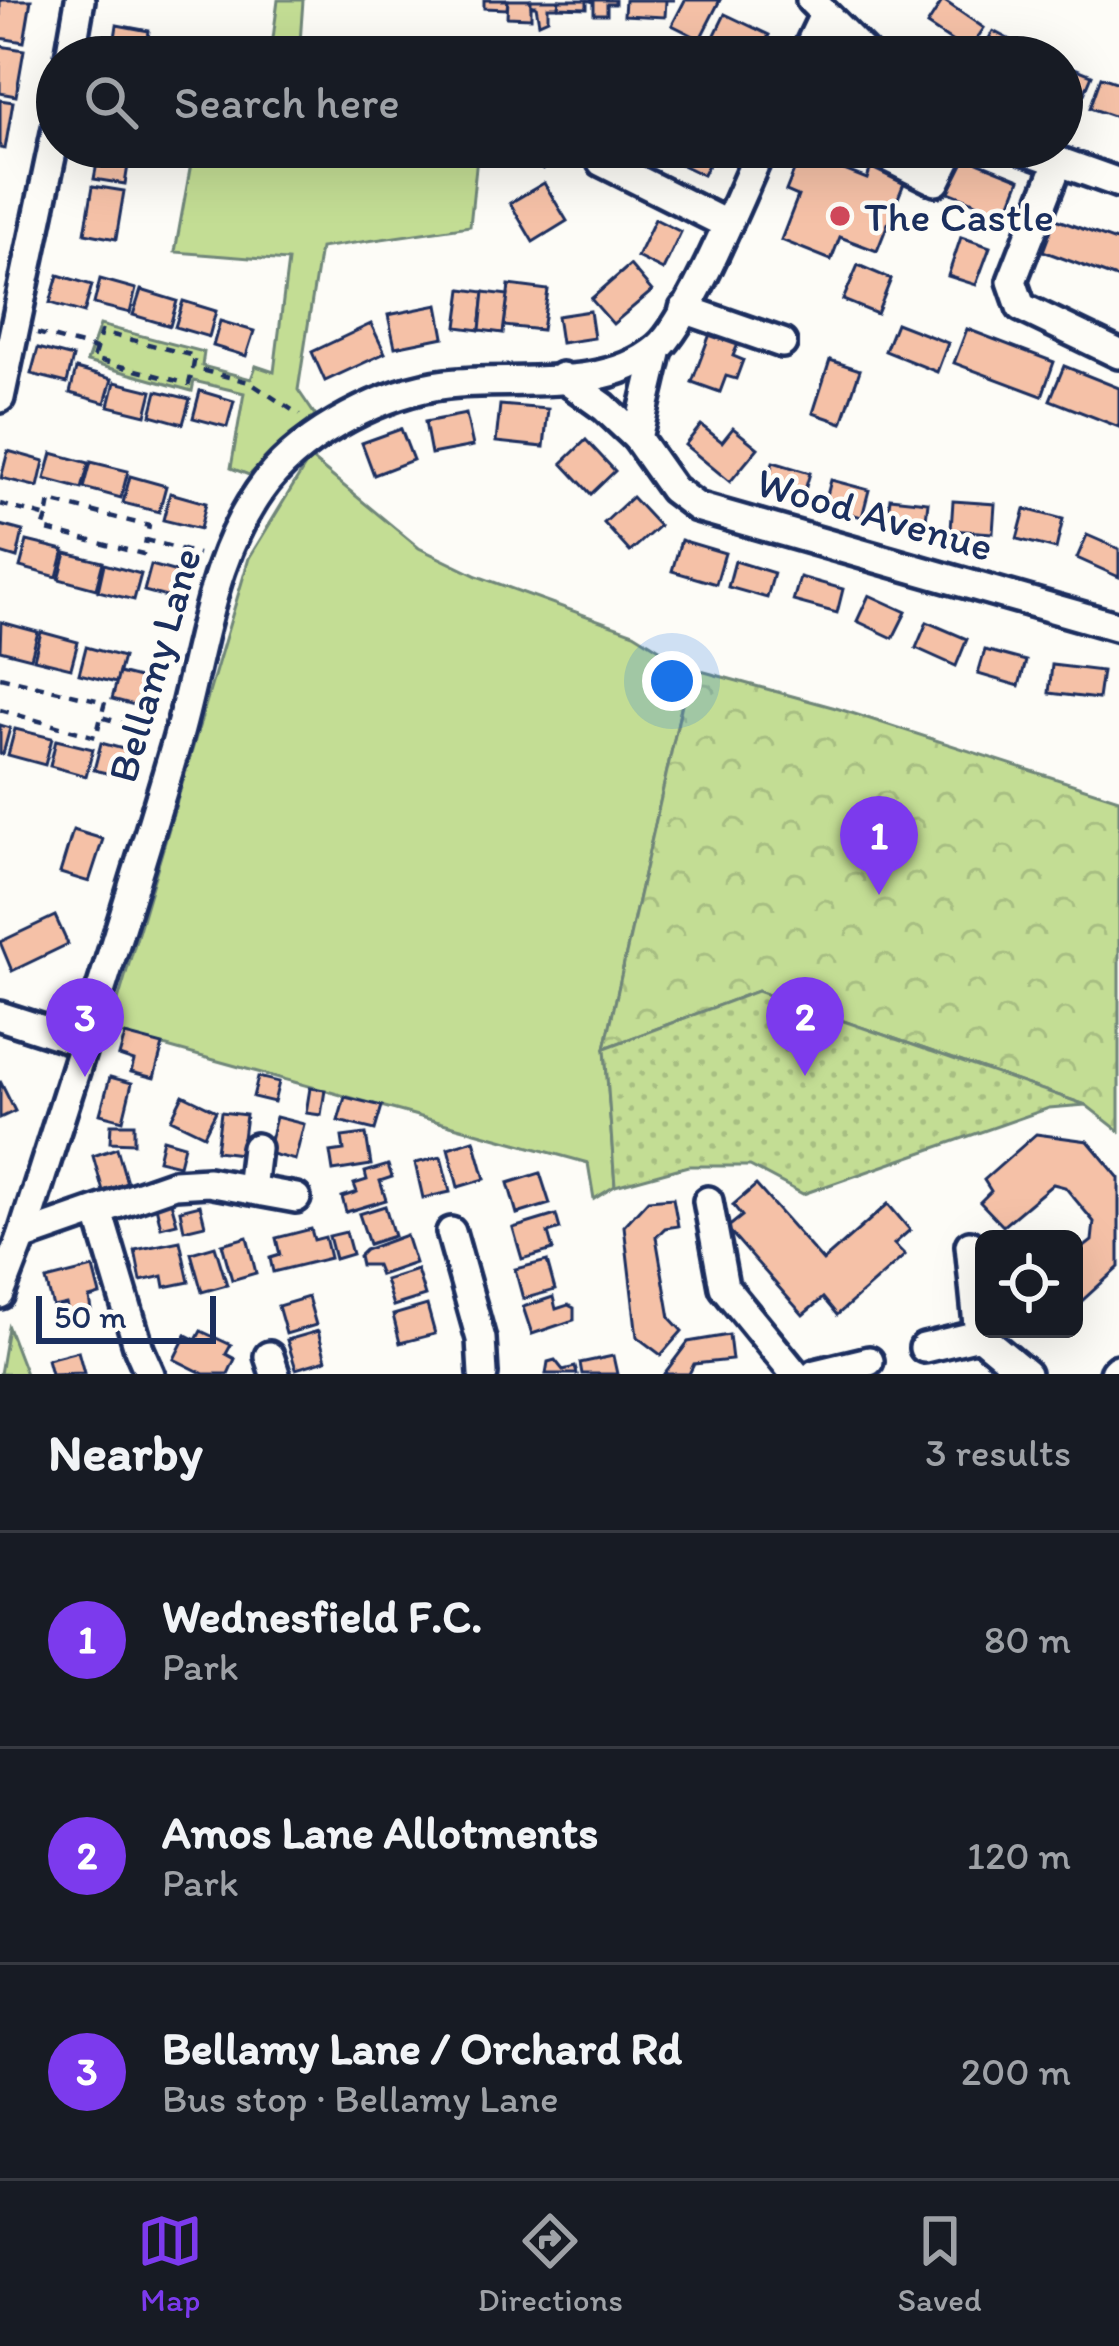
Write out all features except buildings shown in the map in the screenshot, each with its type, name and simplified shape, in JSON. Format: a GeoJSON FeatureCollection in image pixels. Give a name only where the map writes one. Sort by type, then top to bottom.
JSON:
{"type":"FeatureCollection","features":[{"type":"Feature","properties":{"kind":"street"},"geometry":{"type":"LineString","coordinates":[[74,36],[80,0]]}},
{"type":"Feature","properties":{"kind":"street"},"geometry":{"type":"LineString","coordinates":[[817,8],[846,36]]}},
{"type":"Feature","properties":{"kind":"street"},"geometry":{"type":"LineString","coordinates":[[0,398],[49,168]]}},
{"type":"Feature","properties":{"kind":"street"},"geometry":{"type":"LineString","coordinates":[[606,168],[726,224]]}},
{"type":"Feature","properties":{"kind":"street"},"geometry":{"type":"LineString","coordinates":[[637,438],[658,349],[684,309],[752,168]]}},
{"type":"Feature","properties":{"kind":"street"},"geometry":{"type":"LineString","coordinates":[[910,168],[936,181],[942,168]]}},
{"type":"Feature","properties":{"kind":"street"},"geometry":{"type":"LineString","coordinates":[[1056,168],[1012,281],[1022,307],[1119,354]]}},
{"type":"Feature","properties":{"kind":"street"},"geometry":{"type":"LineString","coordinates":[[1073,168],[1119,183]]}},
{"type":"Feature","properties":{"kind":"street"},"geometry":{"type":"LineString","coordinates":[[684,309],[782,343]]}},
{"type":"Feature","properties":{"kind":"street","name":"Bellamy Lane"},"geometry":{"type":"LineString","coordinates":[[0,1294],[178,740],[222,561],[267,481],[345,415],[443,384],[562,377],[621,368],[658,349]]}},
{"type":"Feature","properties":{"kind":"street","name":"Wood Avenue"},"geometry":{"type":"LineString","coordinates":[[562,377],[637,438],[673,489],[697,507],[1119,627]]}},
{"type":"Feature","properties":{"kind":"street"},"geometry":{"type":"LineString","coordinates":[[0,1016],[84,1043]]}},
{"type":"Feature","properties":{"kind":"street"},"geometry":{"type":"LineString","coordinates":[[250,1190],[256,1148]]}},
{"type":"Feature","properties":{"kind":"street"},"geometry":{"type":"LineString","coordinates":[[22,1237],[174,1184],[208,1182],[296,1198]]}},
{"type":"Feature","properties":{"kind":"street"},"geometry":{"type":"LineString","coordinates":[[708,1201],[724,1287],[795,1374]]}},
{"type":"Feature","properties":{"kind":"street"},"geometry":{"type":"LineString","coordinates":[[98,1211],[150,1374]]}},
{"type":"Feature","properties":{"kind":"street"},"geometry":{"type":"LineString","coordinates":[[451,1232],[482,1339],[483,1374]]}},
{"type":"Feature","properties":{"kind":"street"},"geometry":{"type":"LineString","coordinates":[[970,1245],[975,1295]]}},
{"type":"Feature","properties":{"kind":"street"},"geometry":{"type":"LineString","coordinates":[[923,1348],[975,1336]]}},
{"type":"Feature","properties":{"kind":"street"},"geometry":{"type":"LineString","coordinates":[[983,1338],[1026,1374]]}},
{"type":"Feature","properties":{"kind":"street"},"geometry":{"type":"LineString","coordinates":[[815,1374],[869,1361]]}},
{"type":"Feature","properties":{"kind":"path"},"geometry":{"type":"LineString","coordinates":[[17,328],[96,349]]}},
{"type":"Feature","properties":{"kind":"path"},"geometry":{"type":"LineString","coordinates":[[101,332],[195,356],[189,384],[93,359],[96,349],[101,332]]}},
{"type":"Feature","properties":{"kind":"path"},"geometry":{"type":"LineString","coordinates":[[193,368],[249,382],[324,431]]}},
{"type":"Feature","properties":{"kind":"path"},"geometry":{"type":"LineString","coordinates":[[50,501],[149,526],[146,540],[143,554],[43,529],[50,501]]}},
{"type":"Feature","properties":{"kind":"path"},"geometry":{"type":"LineString","coordinates":[[0,504],[47,517]]}},
{"type":"Feature","properties":{"kind":"path"},"geometry":{"type":"LineString","coordinates":[[146,540],[222,561]]}},
{"type":"Feature","properties":{"kind":"path"},"geometry":{"type":"LineString","coordinates":[[0,677],[105,701],[95,737],[0,710]]}},
{"type":"Feature","properties":{"kind":"path"},"geometry":{"type":"LineString","coordinates":[[101,718],[178,740]]}},
{"type":"Feature","properties":{"kind":"green space"},"geometry":{"type":"Polygon","coordinates":[[[278,0],[303,0],[300,36],[273,36],[278,0]]]}},
{"type":"Feature","properties":{"kind":"green space"},"geometry":{"type":"Polygon","coordinates":[[[190,168],[476,168],[470,226],[320,248],[298,390],[315,415],[249,475],[231,468],[244,393],[194,381],[192,391],[87,362],[100,325],[204,352],[202,366],[251,379],[256,366],[274,372],[288,261],[175,252],[190,168]]]}},
{"type":"Feature","properties":{"kind":"green space"},"geometry":{"type":"Polygon","coordinates":[[[310,458],[419,548],[477,576],[634,633],[690,668],[605,1048],[615,1186],[594,1199],[588,1163],[109,1031],[249,558],[310,458]]]}},
{"type":"Feature","properties":{"kind":"green space"},"geometry":{"type":"Polygon","coordinates":[[[690,668],[836,708],[1119,799],[1119,1131],[1086,1105],[757,991],[605,1048],[690,668]]]}},
{"type":"Feature","properties":{"kind":"green space"},"geometry":{"type":"Polygon","coordinates":[[[757,991],[1086,1105],[1049,1108],[803,1194],[750,1166],[688,1166],[615,1186],[605,1048],[757,991]]]}},
{"type":"Feature","properties":{"kind":"green space"},"geometry":{"type":"Polygon","coordinates":[[[8,1327],[26,1374],[0,1374],[8,1327]]]}},
{"type":"Feature","properties":{"kind":"place","name":"The Castle"},"geometry":{"type":"Point","coordinates":[840,216]}},
{"type":"Feature","properties":{"kind":"place","name":"Wednesfield F.C."},"geometry":{"type":"Point","coordinates":[879,895]}},
{"type":"Feature","properties":{"kind":"place","name":"Amos Lane Allotments"},"geometry":{"type":"Point","coordinates":[805,1076]}},
{"type":"Feature","properties":{"kind":"place","name":"Bellamy Lane / Orchard Rd"},"geometry":{"type":"Point","coordinates":[85,1077]}}]}
